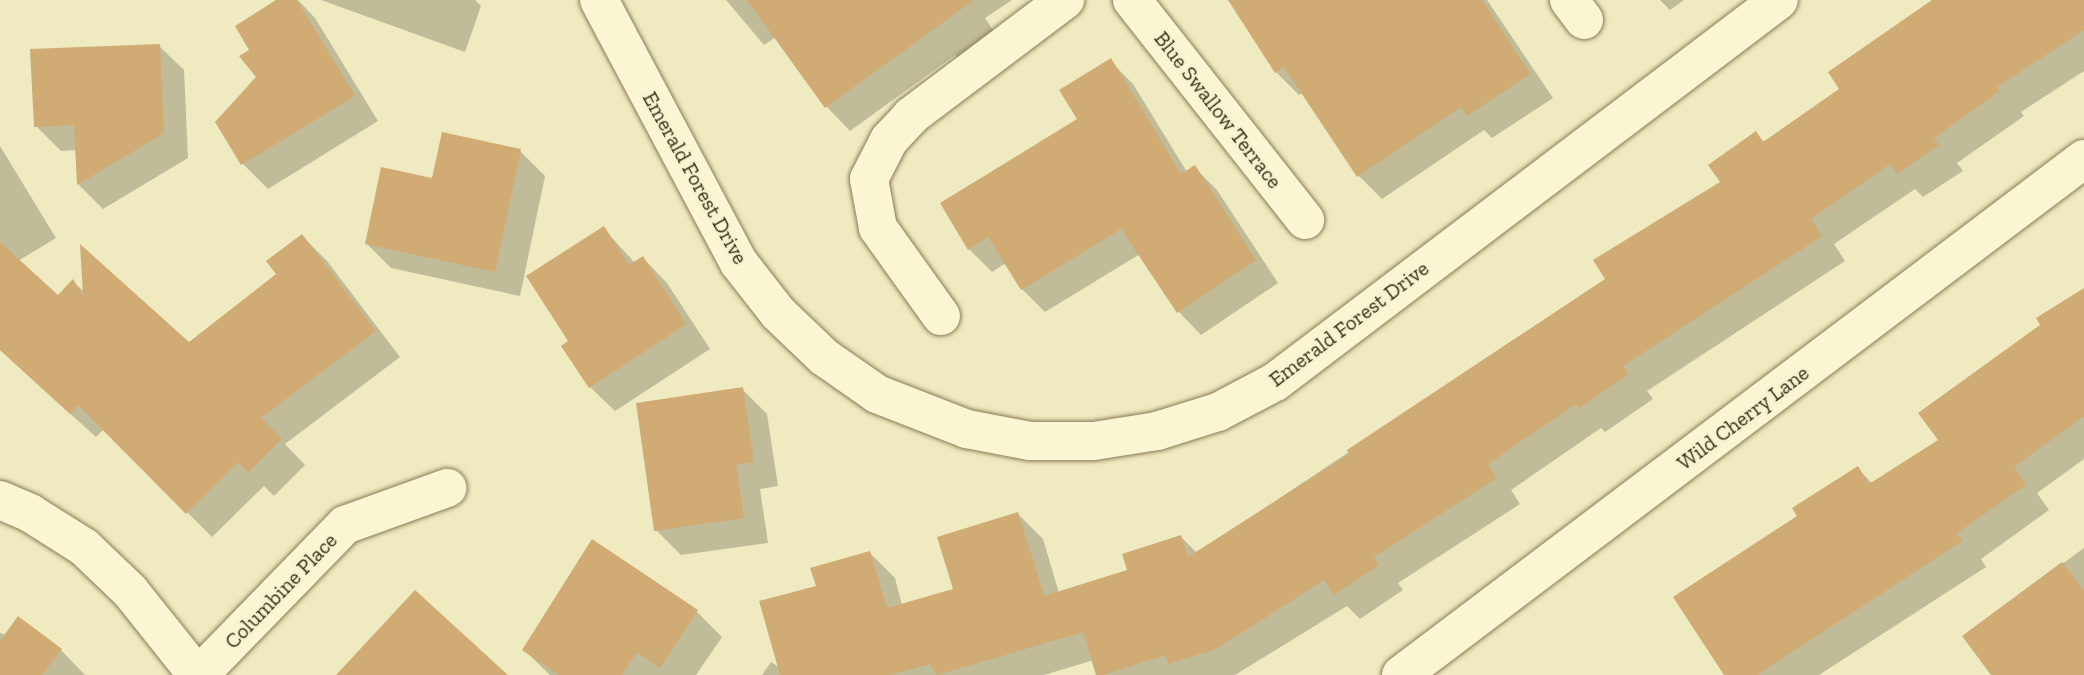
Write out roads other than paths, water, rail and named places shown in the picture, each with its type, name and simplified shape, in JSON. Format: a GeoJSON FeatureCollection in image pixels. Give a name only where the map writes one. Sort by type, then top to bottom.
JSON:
{"type":"FeatureCollection","features":[{"type":"Feature","properties":{"kind":"street","name":"Emerald Forest Drive"},"geometry":{"type":"LineString","coordinates":[[599,0],[739,262],[778,313],[824,357],[877,394],[967,429],[1030,441],[1094,442],[1157,431],[1218,412],[1275,382],[1779,0]]}},
{"type":"Feature","properties":{"kind":"street"},"geometry":{"type":"LineString","coordinates":[[941,316],[878,228],[869,179],[889,140],[911,116],[1065,0]]}},
{"type":"Feature","properties":{"kind":"street","name":"Blue Swallow Terrace"},"geometry":{"type":"LineString","coordinates":[[1132,0],[1305,220]]}},
{"type":"Feature","properties":{"kind":"street","name":"Wild Cherry Lane"},"geometry":{"type":"LineString","coordinates":[[1401,675],[2084,159]]}},
{"type":"Feature","properties":{"kind":"street","name":"Columbine Place"},"geometry":{"type":"LineString","coordinates":[[198,675],[345,525],[447,488]]}},
{"type":"Feature","properties":{"kind":"street"},"geometry":{"type":"LineString","coordinates":[[0,500],[30,513],[84,547],[130,591],[198,675]]}}]}
